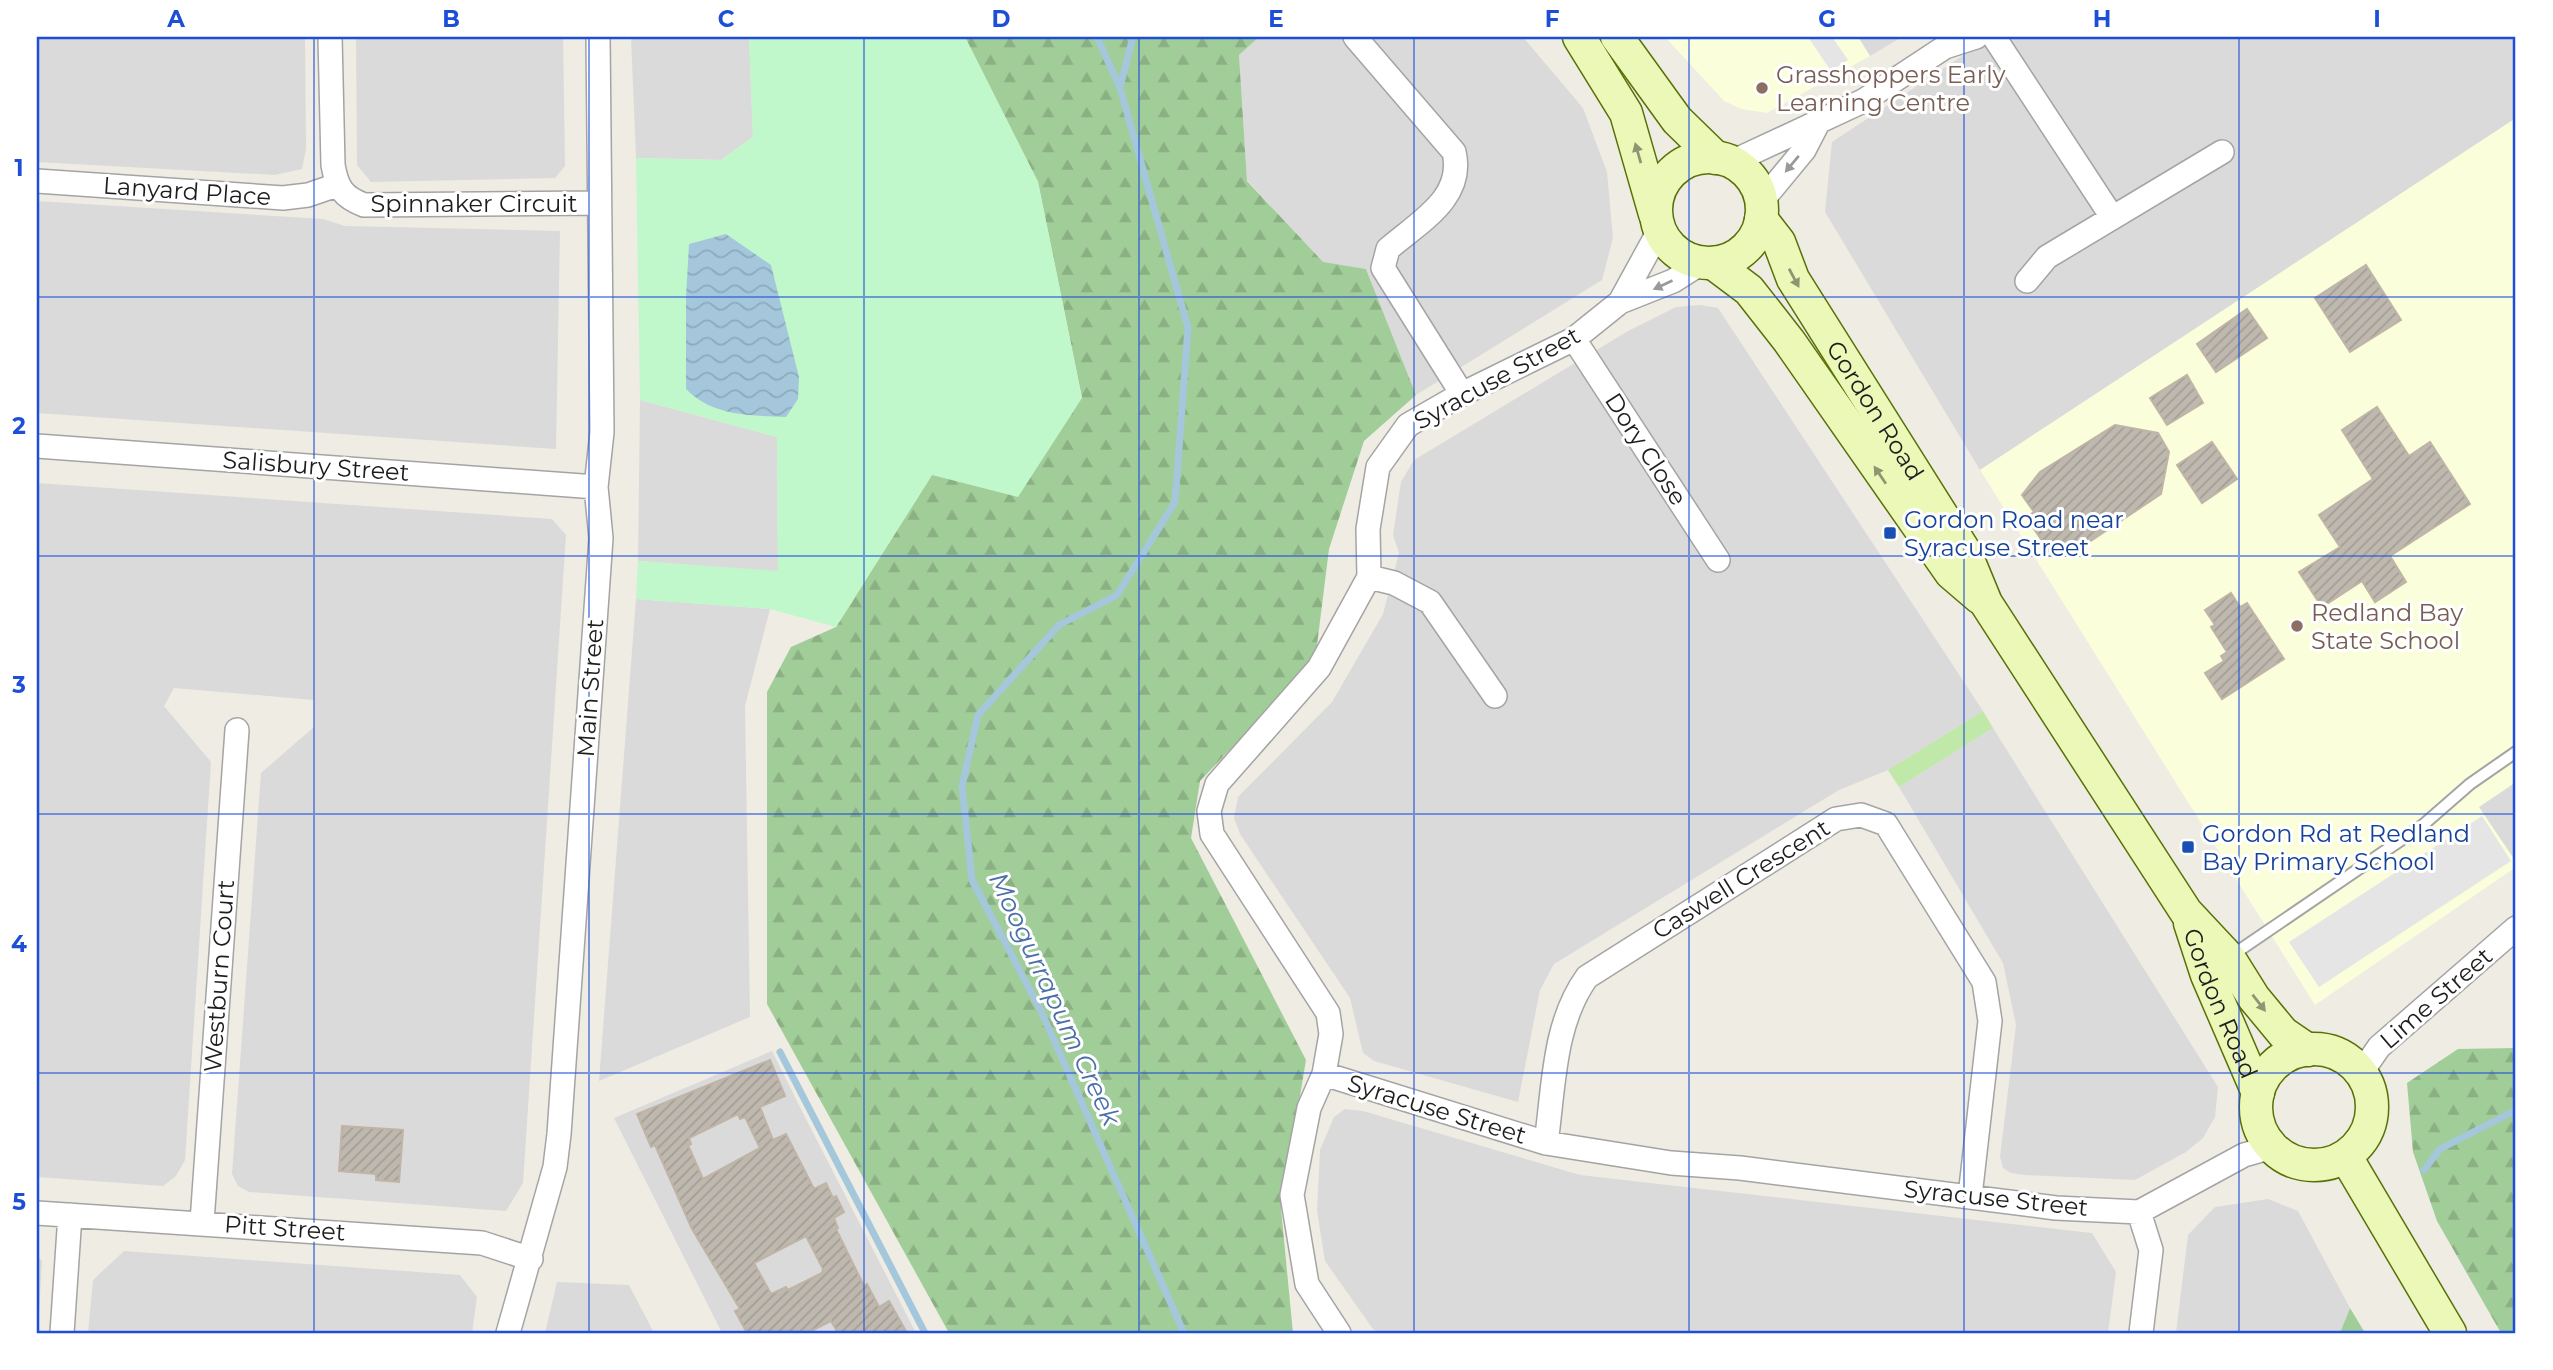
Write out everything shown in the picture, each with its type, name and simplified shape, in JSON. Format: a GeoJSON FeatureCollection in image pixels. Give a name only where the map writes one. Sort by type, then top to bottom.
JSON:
{"type":"FeatureCollection","features":[{"type":"Feature","properties":{"kind":"street","name":"Spinnaker Circuit"},"geometry":{"type":"LineString","coordinates":[[330,37],[332,165],[337,185],[348,199],[365,205],[599,203]]}},
{"type":"Feature","properties":{"kind":"street","name":"Main Street"},"geometry":{"type":"LineString","coordinates":[[509,1333],[555,1167],[559,1134],[601,538],[596,487],[602,432],[598,37]]}},
{"type":"Feature","properties":{"kind":"street"},"geometry":{"type":"LineString","coordinates":[[1355,37],[1454,152],[1457,174],[1449,197],[1388,249],[1382,260],[1383,268],[1462,394]]}},
{"type":"Feature","properties":{"kind":"street"},"geometry":{"type":"LineString","coordinates":[[1579,37],[1626,113],[1658,224],[1676,252],[1708,263]]}},
{"type":"Feature","properties":{"kind":"street"},"geometry":{"type":"LineString","coordinates":[[1617,37],[1668,109],[1724,160],[1746,172],[1756,186],[1761,211],[1756,235],[1745,249],[1730,258],[1708,263],[1673,281],[1620,302]]}},
{"type":"Feature","properties":{"kind":"street"},"geometry":{"type":"LineString","coordinates":[[1620,302],[1658,224],[1656,202],[1661,187],[1671,173],[1684,163],[1699,158],[1724,160],[1818,123],[1863,101],[1945,47],[1976,37]]}},
{"type":"Feature","properties":{"kind":"street"},"geometry":{"type":"LineString","coordinates":[[1994,37],[2112,218]]}},
{"type":"Feature","properties":{"kind":"street"},"geometry":{"type":"LineString","coordinates":[[1761,211],[1804,150],[1818,123]]}},
{"type":"Feature","properties":{"kind":"street"},"geometry":{"type":"LineString","coordinates":[[2027,281],[2047,257],[2222,152]]}},
{"type":"Feature","properties":{"kind":"street","name":"Lanyard Place"},"geometry":{"type":"LineString","coordinates":[[37,181],[283,198],[308,195],[337,185]]}},
{"type":"Feature","properties":{"kind":"street","name":"Gordon Road"},"geometry":{"type":"LineString","coordinates":[[1761,211],[1779,242],[1793,279],[1965,552],[1986,603],[2186,912],[2229,958],[2254,998],[2283,1033],[2308,1050]]}},
{"type":"Feature","properties":{"kind":"street","name":"Gordon Road"},"geometry":{"type":"LineString","coordinates":[[1708,263],[1749,290],[1789,341],[1951,573],[1986,603]]}},
{"type":"Feature","properties":{"kind":"street","name":"Syracuse Street"},"geometry":{"type":"LineString","coordinates":[[1620,302],[1574,339],[1462,394],[1408,425],[1378,467],[1368,529],[1369,577],[1319,668],[1217,784],[1209,811],[1213,834],[1328,1013],[1331,1034],[1324,1074],[1546,1143],[1671,1163],[2056,1208],[2139,1212]]}},
{"type":"Feature","properties":{"kind":"street","name":"Dory Close"},"geometry":{"type":"LineString","coordinates":[[1574,339],[1718,559]]}},
{"type":"Feature","properties":{"kind":"street","name":"Salisbury Street"},"geometry":{"type":"LineString","coordinates":[[37,446],[596,487]]}},
{"type":"Feature","properties":{"kind":"street"},"geometry":{"type":"LineString","coordinates":[[1369,577],[1394,583],[1430,602],[1495,696]]}},
{"type":"Feature","properties":{"kind":"street","name":"Westburn Court"},"geometry":{"type":"LineString","coordinates":[[202,1222],[237,730]]}},
{"type":"Feature","properties":{"kind":"street","name":"Caswell Crescent"},"geometry":{"type":"LineString","coordinates":[[1546,1143],[1563,1023],[1574,996],[1587,977],[1836,819],[1861,815],[1886,824],[1984,982],[1990,1021],[1970,1196]]}},
{"type":"Feature","properties":{"kind":"street","name":"Gordon Road"},"geometry":{"type":"LineString","coordinates":[[2186,912],[2207,975],[2258,1093],[2258,1122],[2272,1147]]}},
{"type":"Feature","properties":{"kind":"street","name":"Lime Street"},"geometry":{"type":"LineString","coordinates":[[2361,1073],[2379,1047],[2516,929]]}},
{"type":"Feature","properties":{"kind":"street","name":"Gordon Road"},"geometry":{"type":"LineString","coordinates":[[2258,1093],[2265,1077],[2276,1064],[2291,1055],[2308,1050],[2337,1054],[2361,1073]]}},
{"type":"Feature","properties":{"kind":"street"},"geometry":{"type":"LineString","coordinates":[[2141,1333],[2151,1250],[2139,1212],[2244,1155],[2272,1147],[2288,1159],[2307,1165],[2327,1164],[2346,1157],[2363,1140],[2372,1118],[2371,1094],[2361,1073]]}},
{"type":"Feature","properties":{"kind":"street"},"geometry":{"type":"LineString","coordinates":[[1324,1074],[1309,1108],[1292,1195],[1307,1284],[1339,1333]]}},
{"type":"Feature","properties":{"kind":"street"},"geometry":{"type":"LineString","coordinates":[[2346,1157],[2450,1333]]}},
{"type":"Feature","properties":{"kind":"street","name":"Pitt Street"},"geometry":{"type":"LineString","coordinates":[[37,1213],[202,1222],[482,1243],[531,1259]]}},
{"type":"Feature","properties":{"kind":"street"},"geometry":{"type":"LineString","coordinates":[[62,1333],[70,1215]]}},
{"type":"Feature","properties":{"kind":"lane"},"geometry":{"type":"LineString","coordinates":[[2229,958],[2423,825],[2470,784],[2516,752]]}},
{"type":"Feature","properties":{"kind":"shaded area"},"geometry":{"type":"Polygon","coordinates":[[[37,37],[305,37],[306,149],[302,169],[275,175],[37,162],[37,37]]]}},
{"type":"Feature","properties":{"kind":"shaded area"},"geometry":{"type":"Polygon","coordinates":[[[356,37],[563,37],[565,166],[555,178],[371,182],[357,165],[356,37]]]}},
{"type":"Feature","properties":{"kind":"shaded area"},"geometry":{"type":"Polygon","coordinates":[[[631,37],[749,37],[753,137],[721,160],[636,158],[631,37]]]}},
{"type":"Feature","properties":{"kind":"shaded area"},"geometry":{"type":"Polygon","coordinates":[[[1259,37],[1523,37],[1583,108],[1607,172],[1613,238],[1602,280],[1416,395],[1366,269],[1323,263],[1247,180],[1239,55],[1259,37]]]}},
{"type":"Feature","properties":{"kind":"shaded area","name":"Grasshoppers Early Learning Centre"},"geometry":{"type":"Polygon","coordinates":[[[1665,37],[1858,37],[1870,56],[1767,113],[1741,109],[1724,101],[1665,37]]]}},
{"type":"Feature","properties":{"kind":"shaded area"},"geometry":{"type":"Polygon","coordinates":[[[1808,37],[1832,37],[1848,60],[1831,71],[1808,37]]]}},
{"type":"Feature","properties":{"kind":"shaded area"},"geometry":{"type":"Polygon","coordinates":[[[1858,37],[1902,37],[1870,56],[1858,37]]]}},
{"type":"Feature","properties":{"kind":"shaded area"},"geometry":{"type":"Polygon","coordinates":[[[1991,37],[2516,37],[2516,118],[1980,470],[1825,212],[1832,142],[1991,37]]]}},
{"type":"Feature","properties":{"kind":"shaded area","name":"Redland Bay State School"},"geometry":{"type":"Polygon","coordinates":[[[2516,118],[2516,782],[2479,807],[2516,862],[2516,867],[2315,1005],[1980,470],[2516,118]]]}},
{"type":"Feature","properties":{"kind":"shaded area"},"geometry":{"type":"Polygon","coordinates":[[[37,201],[323,219],[345,226],[560,231],[556,449],[37,413],[37,201]]]}},
{"type":"Feature","properties":{"kind":"shaded area"},"geometry":{"type":"Polygon","coordinates":[[[1700,305],[1718,308],[1983,711],[1888,770],[1839,790],[1554,964],[1540,990],[1518,1102],[1374,1061],[1363,1053],[1350,998],[1240,834],[1234,818],[1238,797],[1332,702],[1383,614],[1399,553],[1393,535],[1401,482],[1414,460],[1628,331],[1676,307],[1700,305]]]}},
{"type":"Feature","properties":{"kind":"shaded area"},"geometry":{"type":"Polygon","coordinates":[[[640,400],[777,437],[778,572],[638,561],[640,400]]]}},
{"type":"Feature","properties":{"kind":"shaded area"},"geometry":{"type":"Polygon","coordinates":[[[37,483],[552,519],[566,535],[523,1183],[506,1211],[249,1192],[238,1186],[232,1174],[261,773],[314,727],[314,700],[174,688],[164,706],[211,762],[185,1160],[176,1176],[163,1186],[37,1177],[37,483]]]}},
{"type":"Feature","properties":{"kind":"shaded area"},"geometry":{"type":"Polygon","coordinates":[[[636,599],[770,609],[745,706],[750,1017],[599,1081],[636,599]]]}},
{"type":"Feature","properties":{"kind":"shaded area"},"geometry":{"type":"Polygon","coordinates":[[[1993,728],[2218,1087],[2215,1117],[2203,1138],[2186,1152],[2135,1180],[2025,1175],[2011,1173],[2003,1168],[2000,1157],[2016,1025],[2003,963],[1899,787],[1993,728]]]}},
{"type":"Feature","properties":{"kind":"shaded area"},"geometry":{"type":"Polygon","coordinates":[[[2516,782],[2516,862],[2478,807],[2516,782]]]}},
{"type":"Feature","properties":{"kind":"shaded area"},"geometry":{"type":"Polygon","coordinates":[[[2482,816],[2511,861],[2319,987],[2289,942],[2482,816]]]}},
{"type":"Feature","properties":{"kind":"shaded area"},"geometry":{"type":"Polygon","coordinates":[[[772,1051],[916,1333],[722,1333],[614,1118],[772,1051]]]}},
{"type":"Feature","properties":{"kind":"shaded area"},"geometry":{"type":"Polygon","coordinates":[[[1345,1109],[1363,1111],[1580,1175],[2092,1233],[2116,1272],[2108,1333],[1381,1333],[1373,1329],[1325,1261],[1317,1211],[1320,1150],[1334,1117],[1345,1109]]]}},
{"type":"Feature","properties":{"kind":"shaded area"},"geometry":{"type":"Polygon","coordinates":[[[2268,1199],[2298,1211],[2350,1308],[2340,1333],[2176,1333],[2188,1235],[2215,1207],[2268,1199]]]}},
{"type":"Feature","properties":{"kind":"shaded area"},"geometry":{"type":"Polygon","coordinates":[[[124,1251],[460,1275],[477,1297],[472,1333],[88,1333],[93,1280],[124,1251]]]}},
{"type":"Feature","properties":{"kind":"shaded area"},"geometry":{"type":"Polygon","coordinates":[[[37,1255],[42,1261],[38,1333],[37,1333],[37,1255]]]}},
{"type":"Feature","properties":{"kind":"shaded area"},"geometry":{"type":"Polygon","coordinates":[[[557,1282],[629,1285],[654,1333],[545,1333],[557,1282]]]}},
{"type":"Feature","properties":{"kind":"green space"},"geometry":{"type":"Polygon","coordinates":[[[749,37],[965,37],[1038,182],[1082,398],[1018,497],[932,475],[836,627],[770,609],[636,599],[638,561],[778,571],[777,437],[640,400],[636,158],[721,160],[753,137],[749,37]]]}},
{"type":"Feature","properties":{"kind":"green space"},"geometry":{"type":"Polygon","coordinates":[[[965,37],[1259,37],[1239,55],[1247,181],[1323,262],[1366,269],[1416,395],[1364,441],[1329,549],[1315,661],[1200,781],[1191,838],[1306,1060],[1281,1209],[1293,1333],[949,1333],[767,1004],[767,692],[791,647],[836,627],[932,475],[1082,398],[1038,182],[965,37]]]}},
{"type":"Feature","properties":{"kind":"green space"},"geometry":{"type":"Polygon","coordinates":[[[1983,711],[1993,728],[1899,787],[1888,770],[1983,711]]]}},
{"type":"Feature","properties":{"kind":"green space"},"geometry":{"type":"Polygon","coordinates":[[[2516,1048],[2516,1333],[2501,1333],[2437,1221],[2413,1152],[2407,1083],[2458,1049],[2516,1048]]]}},
{"type":"Feature","properties":{"kind":"green space"},"geometry":{"type":"Polygon","coordinates":[[[2350,1308],[2365,1333],[2340,1333],[2350,1308]]]}},
{"type":"Feature","properties":{"kind":"water"},"geometry":{"type":"Polygon","coordinates":[[[726,234],[771,265],[799,377],[798,399],[786,417],[745,415],[720,410],[686,389],[689,244],[726,234]]]}},
{"type":"Feature","properties":{"kind":"building"},"geometry":{"type":"Polygon","coordinates":[[[2366,265],[2401,320],[2350,352],[2315,298],[2366,265]]]}},
{"type":"Feature","properties":{"kind":"building"},"geometry":{"type":"Polygon","coordinates":[[[2247,309],[2267,338],[2216,372],[2197,344],[2247,309]]]}},
{"type":"Feature","properties":{"kind":"building"},"geometry":{"type":"Polygon","coordinates":[[[2187,375],[2203,403],[2167,425],[2150,398],[2187,375]]]}},
{"type":"Feature","properties":{"kind":"building"},"geometry":{"type":"Polygon","coordinates":[[[2377,407],[2409,456],[2430,442],[2470,504],[2390,556],[2406,582],[2375,602],[2362,581],[2322,607],[2299,572],[2340,547],[2319,515],[2373,479],[2342,430],[2377,407]]]}},
{"type":"Feature","properties":{"kind":"building"},"geometry":{"type":"Polygon","coordinates":[[[2115,425],[2158,433],[2169,452],[2161,494],[2086,544],[2051,554],[2026,517],[2034,512],[2022,495],[2040,472],[2115,425]]]}},
{"type":"Feature","properties":{"kind":"building"},"geometry":{"type":"Polygon","coordinates":[[[2212,442],[2237,479],[2202,503],[2177,465],[2212,442]]]}},
{"type":"Feature","properties":{"kind":"building"},"geometry":{"type":"Polygon","coordinates":[[[2231,593],[2240,607],[2247,603],[2284,659],[2222,699],[2205,673],[2224,661],[2221,656],[2227,652],[2211,627],[2215,625],[2205,610],[2231,593]]]}},
{"type":"Feature","properties":{"kind":"building"},"geometry":{"type":"Polygon","coordinates":[[[770,1060],[785,1096],[760,1107],[773,1140],[786,1134],[814,1189],[826,1183],[833,1198],[836,1196],[844,1212],[834,1218],[838,1228],[836,1229],[864,1286],[867,1284],[879,1307],[889,1301],[907,1333],[838,1333],[831,1321],[807,1333],[747,1333],[735,1311],[740,1309],[692,1229],[655,1145],[651,1147],[637,1114],[770,1060]],[[738,1114],[689,1138],[691,1144],[688,1145],[703,1179],[760,1148],[745,1117],[740,1119],[738,1114]],[[806,1236],[754,1263],[771,1294],[786,1287],[788,1290],[822,1273],[823,1269],[806,1236]]]}},
{"type":"Feature","properties":{"kind":"building"},"geometry":{"type":"Polygon","coordinates":[[[342,1126],[403,1130],[399,1182],[376,1180],[376,1174],[339,1171],[342,1126]]]}},
{"type":"Feature","properties":{"kind":"waterway","name":"Moogurrapum Creek"},"geometry":{"type":"LineString","coordinates":[[1097,37],[1120,88],[1188,328],[1175,502],[1117,595],[1059,625],[978,715],[962,786],[972,880],[1041,1011],[1184,1333]]}},
{"type":"Feature","properties":{"kind":"waterway","name":"Moogurrapum Creek"},"geometry":{"type":"LineString","coordinates":[[1120,87],[1133,37]]}},
{"type":"Feature","properties":{"kind":"waterway"},"geometry":{"type":"LineString","coordinates":[[780,1052],[925,1333]]}},
{"type":"Feature","properties":{"kind":"waterway"},"geometry":{"type":"LineString","coordinates":[[2424,1170],[2440,1149],[2516,1110]]}},
{"type":"Feature","properties":{"kind":"place","name":"Grasshoppers Early Learning Centre"},"geometry":{"type":"Point","coordinates":[1762,88]}},
{"type":"Feature","properties":{"kind":"place","name":"Gordon Road near Syracuse Street"},"geometry":{"type":"Point","coordinates":[1890,533]}},
{"type":"Feature","properties":{"kind":"place","name":"Redland Bay State School"},"geometry":{"type":"Point","coordinates":[2297,626]}},
{"type":"Feature","properties":{"kind":"place","name":"Gordon Rd at Redland Bay Primary School"},"geometry":{"type":"Point","coordinates":[2188,847]}}]}
